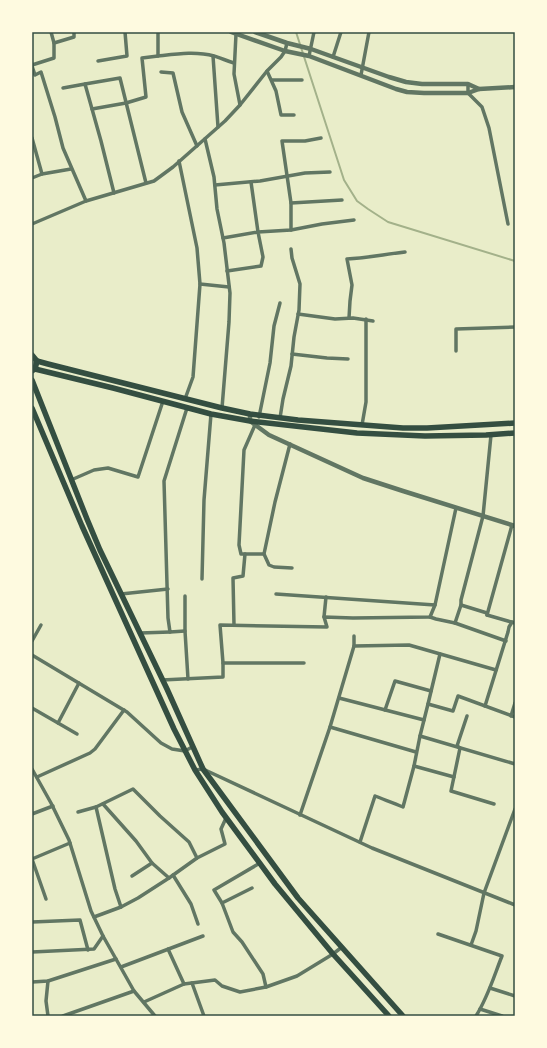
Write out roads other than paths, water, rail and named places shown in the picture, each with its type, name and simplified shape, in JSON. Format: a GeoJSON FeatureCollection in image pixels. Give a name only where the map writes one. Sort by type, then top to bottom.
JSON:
{"type":"FeatureCollection","features":[{"type":"Feature","properties":{"kind":"main road"},"geometry":{"type":"LineString","coordinates":[[32,355],[37,361],[250,414],[342,424],[405,428],[437,428],[515,423]]}},
{"type":"Feature","properties":{"kind":"main road"},"geometry":{"type":"LineString","coordinates":[[37,361],[34,370],[211,414],[254,423],[405,435],[438,436],[515,434]]}},
{"type":"Feature","properties":{"kind":"main road"},"geometry":{"type":"LineString","coordinates":[[32,380],[88,523],[203,769],[298,898],[403,1016]]}},
{"type":"Feature","properties":{"kind":"main road"},"geometry":{"type":"LineString","coordinates":[[131,393],[133,385]]}},
{"type":"Feature","properties":{"kind":"main road"},"geometry":{"type":"LineString","coordinates":[[32,408],[82,526],[195,770],[226,818],[275,884],[333,954],[388,1016]]}},
{"type":"Feature","properties":{"kind":"main road"},"geometry":{"type":"LineString","coordinates":[[341,431],[342,424]]}},
{"type":"Feature","properties":{"kind":"main road"},"geometry":{"type":"LineString","coordinates":[[405,428],[405,435]]}},
{"type":"Feature","properties":{"kind":"main road"},"geometry":{"type":"LineString","coordinates":[[437,428],[438,436]]}},
{"type":"Feature","properties":{"kind":"main road"},"geometry":{"type":"LineString","coordinates":[[82,526],[88,523]]}},
{"type":"Feature","properties":{"kind":"main road"},"geometry":{"type":"LineString","coordinates":[[114,597],[121,594]]}},
{"type":"Feature","properties":{"kind":"main road"},"geometry":{"type":"LineString","coordinates":[[255,857],[263,850]]}},
{"type":"Feature","properties":{"kind":"street"},"geometry":{"type":"LineString","coordinates":[[50,32],[54,43],[54,58],[32,65],[33,75],[41,72],[63,148],[86,201]]}},
{"type":"Feature","properties":{"kind":"street"},"geometry":{"type":"LineString","coordinates":[[54,43],[74,37],[74,32]]}},
{"type":"Feature","properties":{"kind":"street"},"geometry":{"type":"LineString","coordinates":[[98,61],[127,56],[125,32]]}},
{"type":"Feature","properties":{"kind":"street"},"geometry":{"type":"LineString","coordinates":[[158,32],[158,56]]}},
{"type":"Feature","properties":{"kind":"street"},"geometry":{"type":"LineString","coordinates":[[255,32],[290,44],[311,49],[389,77],[412,83],[468,84],[479,90]]}},
{"type":"Feature","properties":{"kind":"street"},"geometry":{"type":"LineString","coordinates":[[308,56],[311,49],[314,32]]}},
{"type":"Feature","properties":{"kind":"street"},"geometry":{"type":"LineString","coordinates":[[333,57],[341,32]]}},
{"type":"Feature","properties":{"kind":"street"},"geometry":{"type":"LineString","coordinates":[[361,75],[369,32]]}},
{"type":"Feature","properties":{"kind":"street"},"geometry":{"type":"LineString","coordinates":[[240,105],[234,74],[234,33],[285,51],[308,56],[407,92],[468,93],[479,90],[515,87]]}},
{"type":"Feature","properties":{"kind":"street"},"geometry":{"type":"LineString","coordinates":[[32,224],[86,201],[154,181],[179,162],[240,105],[290,44]]}},
{"type":"Feature","properties":{"kind":"street"},"geometry":{"type":"LineString","coordinates":[[92,109],[126,104],[146,97],[142,58],[180,53],[213,56],[234,63]]}},
{"type":"Feature","properties":{"kind":"street"},"geometry":{"type":"LineString","coordinates":[[213,56],[218,127]]}},
{"type":"Feature","properties":{"kind":"street"},"geometry":{"type":"LineString","coordinates":[[268,71],[276,91],[281,115],[294,115]]}},
{"type":"Feature","properties":{"kind":"street"},"geometry":{"type":"LineString","coordinates":[[161,72],[173,73],[182,112],[197,146]]}},
{"type":"Feature","properties":{"kind":"street"},"geometry":{"type":"LineString","coordinates":[[63,88],[120,78],[146,183]]}},
{"type":"Feature","properties":{"kind":"street"},"geometry":{"type":"LineString","coordinates":[[272,80],[302,80]]}},
{"type":"Feature","properties":{"kind":"street"},"geometry":{"type":"LineString","coordinates":[[85,84],[114,193]]}},
{"type":"Feature","properties":{"kind":"street"},"geometry":{"type":"LineString","coordinates":[[468,84],[468,93],[482,107],[489,128],[508,224]]}},
{"type":"Feature","properties":{"kind":"street"},"geometry":{"type":"LineString","coordinates":[[32,138],[42,174]]}},
{"type":"Feature","properties":{"kind":"street"},"geometry":{"type":"LineString","coordinates":[[291,230],[291,203],[282,141],[305,141],[321,138]]}},
{"type":"Feature","properties":{"kind":"street"},"geometry":{"type":"LineString","coordinates":[[205,139],[214,177],[230,293],[222,408]]}},
{"type":"Feature","properties":{"kind":"street"},"geometry":{"type":"LineString","coordinates":[[179,162],[197,248],[200,284],[193,376],[185,398]]}},
{"type":"Feature","properties":{"kind":"street"},"geometry":{"type":"LineString","coordinates":[[32,178],[42,174],[71,169]]}},
{"type":"Feature","properties":{"kind":"street"},"geometry":{"type":"LineString","coordinates":[[215,185],[330,172]]}},
{"type":"Feature","properties":{"kind":"street"},"geometry":{"type":"LineString","coordinates":[[227,271],[261,266],[263,257],[251,182]]}},
{"type":"Feature","properties":{"kind":"street"},"geometry":{"type":"LineString","coordinates":[[291,203],[342,200]]}},
{"type":"Feature","properties":{"kind":"street"},"geometry":{"type":"LineString","coordinates":[[223,238],[258,232],[291,230],[354,220]]}},
{"type":"Feature","properties":{"kind":"street"},"geometry":{"type":"LineString","coordinates":[[280,418],[291,366],[298,314],[300,284],[292,258],[291,249]]}},
{"type":"Feature","properties":{"kind":"street"},"geometry":{"type":"LineString","coordinates":[[349,318],[352,285],[348,259],[368,258],[405,252]]}},
{"type":"Feature","properties":{"kind":"street"},"geometry":{"type":"LineString","coordinates":[[200,284],[229,287]]}},
{"type":"Feature","properties":{"kind":"street"},"geometry":{"type":"LineString","coordinates":[[264,554],[241,554],[240,545],[244,450],[254,423],[259,415],[270,363],[274,326],[280,303]]}},
{"type":"Feature","properties":{"kind":"street"},"geometry":{"type":"LineString","coordinates":[[298,314],[335,319],[349,318],[373,321]]}},
{"type":"Feature","properties":{"kind":"street"},"geometry":{"type":"LineString","coordinates":[[362,425],[366,402],[366,319]]}},
{"type":"Feature","properties":{"kind":"street"},"geometry":{"type":"LineString","coordinates":[[456,351],[456,329],[515,327]]}},
{"type":"Feature","properties":{"kind":"street"},"geometry":{"type":"LineString","coordinates":[[292,354],[348,359]]}},
{"type":"Feature","properties":{"kind":"street"},"geometry":{"type":"LineString","coordinates":[[71,480],[94,470],[108,468],[138,477],[163,401]]}},
{"type":"Feature","properties":{"kind":"street"},"geometry":{"type":"LineString","coordinates":[[170,632],[168,618],[164,481],[187,408]]}},
{"type":"Feature","properties":{"kind":"street"},"geometry":{"type":"LineString","coordinates":[[202,579],[204,500],[211,414]]}},
{"type":"Feature","properties":{"kind":"street"},"geometry":{"type":"LineString","coordinates":[[250,414],[254,423],[269,434],[364,478],[513,526],[487,615]]}},
{"type":"Feature","properties":{"kind":"street"},"geometry":{"type":"LineString","coordinates":[[455,623],[462,605],[461,600],[483,516],[491,435]]}},
{"type":"Feature","properties":{"kind":"street"},"geometry":{"type":"LineString","coordinates":[[290,444],[264,554],[269,565],[274,567],[292,568]]}},
{"type":"Feature","properties":{"kind":"street"},"geometry":{"type":"LineString","coordinates":[[430,617],[435,604],[456,508]]}},
{"type":"Feature","properties":{"kind":"street"},"geometry":{"type":"LineString","coordinates":[[234,625],[233,578],[243,576],[245,554]]}},
{"type":"Feature","properties":{"kind":"street"},"geometry":{"type":"LineString","coordinates":[[121,594],[168,589]]}},
{"type":"Feature","properties":{"kind":"street"},"geometry":{"type":"LineString","coordinates":[[276,594],[435,604]]}},
{"type":"Feature","properties":{"kind":"street"},"geometry":{"type":"LineString","coordinates":[[185,596],[185,631],[188,679]]}},
{"type":"Feature","properties":{"kind":"street"},"geometry":{"type":"LineString","coordinates":[[162,680],[223,677],[220,625],[327,627],[324,617],[326,597]]}},
{"type":"Feature","properties":{"kind":"street"},"geometry":{"type":"LineString","coordinates":[[462,605],[513,623],[509,627],[485,706]]}},
{"type":"Feature","properties":{"kind":"street"},"geometry":{"type":"LineString","coordinates":[[324,617],[430,617],[455,623],[506,640]]}},
{"type":"Feature","properties":{"kind":"street"},"geometry":{"type":"LineString","coordinates":[[32,641],[41,625]]}},
{"type":"Feature","properties":{"kind":"street"},"geometry":{"type":"LineString","coordinates":[[140,634],[185,631]]}},
{"type":"Feature","properties":{"kind":"street"},"geometry":{"type":"LineString","coordinates":[[300,815],[339,698],[354,646],[354,636]]}},
{"type":"Feature","properties":{"kind":"street"},"geometry":{"type":"LineString","coordinates":[[354,646],[409,645],[496,670]]}},
{"type":"Feature","properties":{"kind":"street"},"geometry":{"type":"LineString","coordinates":[[360,842],[376,796],[385,801],[395,803],[403,807],[440,654]]}},
{"type":"Feature","properties":{"kind":"street"},"geometry":{"type":"LineString","coordinates":[[32,655],[124,710],[161,743],[172,749],[185,751],[192,747]]}},
{"type":"Feature","properties":{"kind":"street"},"geometry":{"type":"LineString","coordinates":[[223,662],[304,663]]}},
{"type":"Feature","properties":{"kind":"street"},"geometry":{"type":"LineString","coordinates":[[385,710],[395,681],[431,691]]}},
{"type":"Feature","properties":{"kind":"street"},"geometry":{"type":"LineString","coordinates":[[58,723],[79,683]]}},
{"type":"Feature","properties":{"kind":"street"},"geometry":{"type":"LineString","coordinates":[[428,704],[453,711],[458,696],[515,717]]}},
{"type":"Feature","properties":{"kind":"street"},"geometry":{"type":"LineString","coordinates":[[339,698],[424,720]]}},
{"type":"Feature","properties":{"kind":"street"},"geometry":{"type":"LineString","coordinates":[[510,716],[515,703]]}},
{"type":"Feature","properties":{"kind":"street"},"geometry":{"type":"LineString","coordinates":[[32,708],[77,734]]}},
{"type":"Feature","properties":{"kind":"street"},"geometry":{"type":"LineString","coordinates":[[37,777],[90,753],[95,749],[124,710]]}},
{"type":"Feature","properties":{"kind":"street"},"geometry":{"type":"LineString","coordinates":[[467,716],[457,746],[460,748],[451,791],[494,804]]}},
{"type":"Feature","properties":{"kind":"street"},"geometry":{"type":"LineString","coordinates":[[330,727],[416,752]]}},
{"type":"Feature","properties":{"kind":"street"},"geometry":{"type":"LineString","coordinates":[[420,736],[515,764]]}},
{"type":"Feature","properties":{"kind":"street"},"geometry":{"type":"LineString","coordinates":[[414,766],[454,777]]}},
{"type":"Feature","properties":{"kind":"street"},"geometry":{"type":"LineString","coordinates":[[32,769],[53,806],[70,843],[91,911],[103,936],[134,990],[155,1016]]}},
{"type":"Feature","properties":{"kind":"street"},"geometry":{"type":"LineString","coordinates":[[195,770],[203,769],[360,842],[515,905]]}},
{"type":"Feature","properties":{"kind":"street"},"geometry":{"type":"LineString","coordinates":[[78,812],[96,807],[133,789],[189,842],[197,858]]}},
{"type":"Feature","properties":{"kind":"street"},"geometry":{"type":"LineString","coordinates":[[103,804],[136,841],[152,863],[169,878]]}},
{"type":"Feature","properties":{"kind":"street"},"geometry":{"type":"LineString","coordinates":[[32,814],[53,806]]}},
{"type":"Feature","properties":{"kind":"street"},"geometry":{"type":"LineString","coordinates":[[96,807],[120,907]]}},
{"type":"Feature","properties":{"kind":"street"},"geometry":{"type":"LineString","coordinates":[[471,945],[476,931],[484,893],[515,809]]}},
{"type":"Feature","properties":{"kind":"street"},"geometry":{"type":"LineString","coordinates":[[94,917],[138,898],[197,858],[225,844],[221,829],[226,818]]}},
{"type":"Feature","properties":{"kind":"street"},"geometry":{"type":"LineString","coordinates":[[510,824],[515,826]]}},
{"type":"Feature","properties":{"kind":"street"},"geometry":{"type":"LineString","coordinates":[[46,899],[32,859],[70,843]]}},
{"type":"Feature","properties":{"kind":"street"},"geometry":{"type":"LineString","coordinates":[[132,876],[152,863]]}},
{"type":"Feature","properties":{"kind":"street"},"geometry":{"type":"LineString","coordinates":[[260,863],[214,890],[222,903],[233,932],[242,942],[263,974],[266,987]]}},
{"type":"Feature","properties":{"kind":"street"},"geometry":{"type":"LineString","coordinates":[[173,875],[191,904],[198,924]]}},
{"type":"Feature","properties":{"kind":"street"},"geometry":{"type":"LineString","coordinates":[[222,903],[252,888]]}},
{"type":"Feature","properties":{"kind":"street"},"geometry":{"type":"LineString","coordinates":[[32,922],[80,920],[88,950]]}},
{"type":"Feature","properties":{"kind":"street"},"geometry":{"type":"LineString","coordinates":[[438,934],[502,956],[490,988],[476,1016]]}},
{"type":"Feature","properties":{"kind":"street"},"geometry":{"type":"LineString","coordinates":[[32,952],[94,949],[103,936]]}},
{"type":"Feature","properties":{"kind":"street"},"geometry":{"type":"LineString","coordinates":[[121,967],[203,936]]}},
{"type":"Feature","properties":{"kind":"street"},"geometry":{"type":"LineString","coordinates":[[144,1002],[184,984],[215,980],[222,986],[240,992],[266,987],[297,976],[342,947]]}},
{"type":"Feature","properties":{"kind":"street"},"geometry":{"type":"LineString","coordinates":[[168,949],[184,984]]}},
{"type":"Feature","properties":{"kind":"street"},"geometry":{"type":"LineString","coordinates":[[32,982],[48,981],[116,959]]}},
{"type":"Feature","properties":{"kind":"street"},"geometry":{"type":"LineString","coordinates":[[48,981],[46,1001],[48,1016]]}},
{"type":"Feature","properties":{"kind":"street"},"geometry":{"type":"LineString","coordinates":[[192,983],[204,1016]]}},
{"type":"Feature","properties":{"kind":"street"},"geometry":{"type":"LineString","coordinates":[[490,988],[515,996]]}},
{"type":"Feature","properties":{"kind":"street"},"geometry":{"type":"LineString","coordinates":[[63,1016],[134,990]]}},
{"type":"Feature","properties":{"kind":"street"},"geometry":{"type":"LineString","coordinates":[[480,1009],[502,1016]]}},
{"type":"Feature","properties":{"kind":"waterway"},"geometry":{"type":"LineString","coordinates":[[296,32],[344,180],[357,201],[388,222],[515,261]]}}]}
